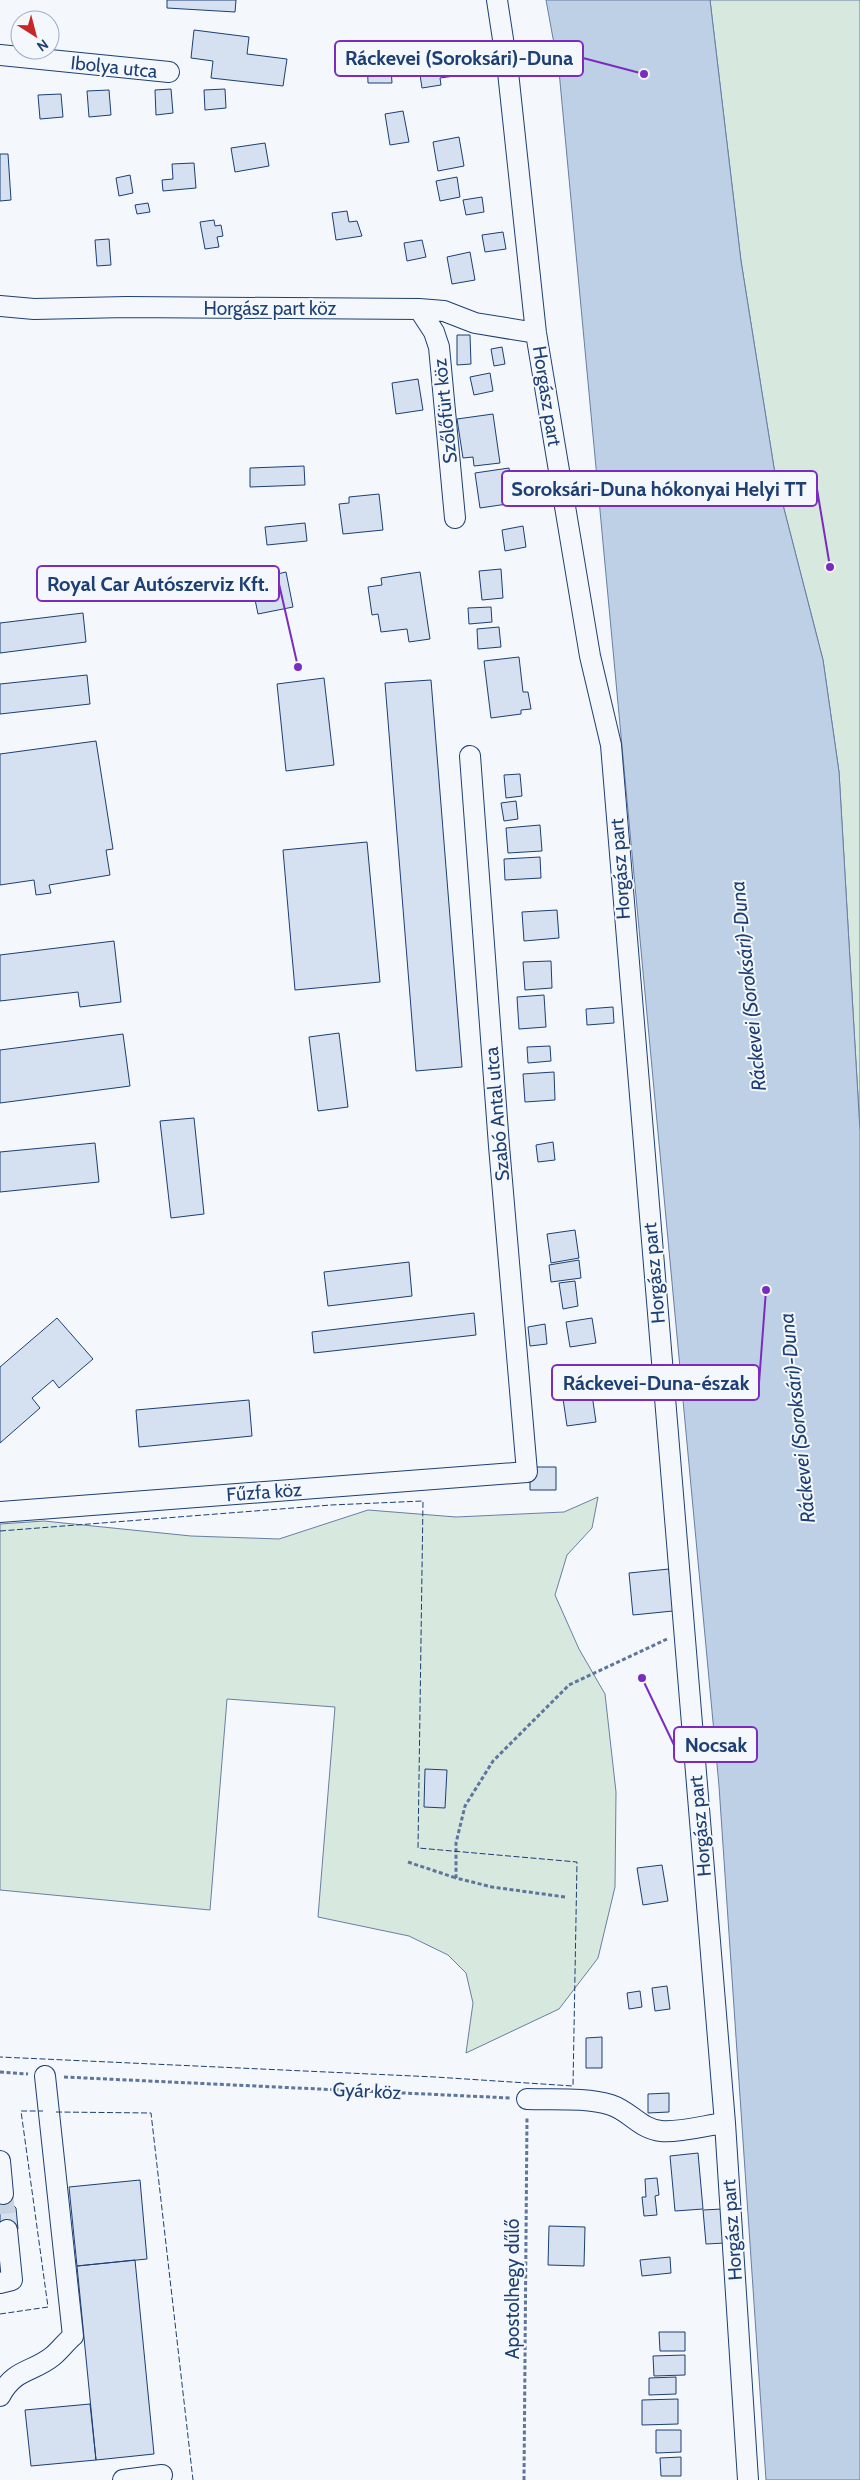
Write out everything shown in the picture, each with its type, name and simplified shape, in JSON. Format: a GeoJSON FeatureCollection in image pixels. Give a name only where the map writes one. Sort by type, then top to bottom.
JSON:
{"type":"FeatureCollection","features":[{"type":"Feature","properties":{"kind":"street","name":"Horgász part"},"geometry":{"type":"LineString","coordinates":[[497,0],[508,72],[536,333],[590,656],[611,745],[725,2123],[748,2480]]}},
{"type":"Feature","properties":{"kind":"street","name":"Ibolya utca"},"geometry":{"type":"LineString","coordinates":[[0,55],[169,72]]}},
{"type":"Feature","properties":{"kind":"street","name":"Horgász part köz"},"geometry":{"type":"LineString","coordinates":[[0,306],[34,308],[419,309],[444,311],[475,323],[536,333]]}},
{"type":"Feature","properties":{"kind":"street","name":"Szőlőfürt köz"},"geometry":{"type":"LineString","coordinates":[[419,309],[434,332],[439,347],[455,518]]}},
{"type":"Feature","properties":{"kind":"street","name":"Szabó Antal utca"},"geometry":{"type":"LineString","coordinates":[[470,756],[500,1156],[527,1472]]}},
{"type":"Feature","properties":{"kind":"street","name":"Fűzfa köz"},"geometry":{"type":"LineString","coordinates":[[0,1512],[527,1472]]}},
{"type":"Feature","properties":{"kind":"street"},"geometry":{"type":"LineString","coordinates":[[0,2396],[7,2383],[25,2370],[52,2357],[73,2336],[45,2076]]}},
{"type":"Feature","properties":{"kind":"street"},"geometry":{"type":"LineString","coordinates":[[527,2099],[611,2105],[628,2113],[638,2123],[662,2132],[725,2123]]}},
{"type":"Feature","properties":{"kind":"street"},"geometry":{"type":"LineString","coordinates":[[0,2161],[3,2194]]}},
{"type":"Feature","properties":{"kind":"street"},"geometry":{"type":"LineString","coordinates":[[0,2283],[12,2280],[7,2230]]}},
{"type":"Feature","properties":{"kind":"street"},"geometry":{"type":"LineString","coordinates":[[123,2480],[162,2475]]}},
{"type":"Feature","properties":{"kind":"path"},"geometry":{"type":"LineString","coordinates":[[456,1878],[456,1843],[465,1806],[493,1761],[570,1685],[666,1640]]}},
{"type":"Feature","properties":{"kind":"path"},"geometry":{"type":"LineString","coordinates":[[408,1862],[456,1878],[492,1887],[565,1898]]}},
{"type":"Feature","properties":{"kind":"path","name":"Gyár köz"},"geometry":{"type":"LineString","coordinates":[[0,2072],[45,2076],[527,2099]]}},
{"type":"Feature","properties":{"kind":"path","name":"Apostolhegy dűlő"},"geometry":{"type":"LineString","coordinates":[[524,2480],[527,2099]]}},
{"type":"Feature","properties":{"kind":"shaded area"},"geometry":{"type":"Polygon","coordinates":[[[710,0],[860,0],[860,1131],[839,772],[823,660],[775,474],[741,261],[710,0]]]}},
{"type":"Feature","properties":{"kind":"shaded area"},"geometry":{"type":"Polygon","coordinates":[[[598,1497],[592,1528],[567,1555],[555,1595],[579,1649],[605,1694],[616,1792],[615,1887],[598,1958],[559,2009],[466,2053],[473,2003],[466,1973],[448,1955],[409,1936],[318,1917],[335,1707],[227,1699],[210,1910],[0,1890],[0,1524],[44,1521],[191,1536],[279,1539],[368,1510],[456,1517],[564,1512],[598,1497]]]}},
{"type":"Feature","properties":{"kind":"water"},"geometry":{"type":"Polygon","coordinates":[[[546,0],[710,0],[741,261],[775,474],[823,660],[839,772],[860,1131],[860,2480],[766,2480],[719,1786],[559,71],[546,0]]]}},
{"type":"Feature","properties":{"kind":"building"},"geometry":{"type":"Polygon","coordinates":[[[167,0],[236,0],[235,12],[167,8],[167,0]]]}},
{"type":"Feature","properties":{"kind":"building"},"geometry":{"type":"Polygon","coordinates":[[[194,30],[249,37],[247,54],[287,59],[283,86],[211,78],[213,61],[191,58],[194,30]]]}},
{"type":"Feature","properties":{"kind":"building"},"geometry":{"type":"Polygon","coordinates":[[[465,49],[469,74],[440,78],[441,85],[422,88],[417,55],[435,52],[435,56],[465,49]]]}},
{"type":"Feature","properties":{"kind":"building"},"geometry":{"type":"Polygon","coordinates":[[[381,52],[382,70],[391,69],[392,83],[368,83],[367,53],[381,52]]]}},
{"type":"Feature","properties":{"kind":"building"},"geometry":{"type":"Polygon","coordinates":[[[171,89],[173,113],[156,115],[155,90],[171,89]]]}},
{"type":"Feature","properties":{"kind":"building"},"geometry":{"type":"Polygon","coordinates":[[[225,89],[226,108],[205,110],[204,90],[225,89]]]}},
{"type":"Feature","properties":{"kind":"building"},"geometry":{"type":"Polygon","coordinates":[[[109,90],[111,115],[89,117],[87,91],[109,90]]]}},
{"type":"Feature","properties":{"kind":"building"},"geometry":{"type":"Polygon","coordinates":[[[61,94],[63,117],[40,119],[38,95],[61,94]]]}},
{"type":"Feature","properties":{"kind":"building"},"geometry":{"type":"Polygon","coordinates":[[[403,111],[409,142],[390,145],[385,114],[403,111]]]}},
{"type":"Feature","properties":{"kind":"building"},"geometry":{"type":"Polygon","coordinates":[[[459,137],[464,166],[438,171],[433,142],[459,137]]]}},
{"type":"Feature","properties":{"kind":"building"},"geometry":{"type":"Polygon","coordinates":[[[265,143],[269,166],[235,172],[231,148],[265,143]]]}},
{"type":"Feature","properties":{"kind":"building"},"geometry":{"type":"Polygon","coordinates":[[[0,154],[8,154],[11,200],[0,201],[0,154]]]}},
{"type":"Feature","properties":{"kind":"building"},"geometry":{"type":"Polygon","coordinates":[[[194,163],[196,188],[163,191],[162,180],[173,179],[172,164],[194,163]]]}},
{"type":"Feature","properties":{"kind":"building"},"geometry":{"type":"Polygon","coordinates":[[[130,175],[133,193],[119,196],[116,178],[130,175]]]}},
{"type":"Feature","properties":{"kind":"building"},"geometry":{"type":"Polygon","coordinates":[[[457,177],[460,197],[440,201],[436,181],[457,177]]]}},
{"type":"Feature","properties":{"kind":"building"},"geometry":{"type":"Polygon","coordinates":[[[482,197],[484,212],[466,215],[463,200],[482,197]]]}},
{"type":"Feature","properties":{"kind":"building"},"geometry":{"type":"Polygon","coordinates":[[[148,203],[150,212],[137,214],[135,205],[148,203]]]}},
{"type":"Feature","properties":{"kind":"building"},"geometry":{"type":"Polygon","coordinates":[[[347,211],[349,222],[357,221],[362,236],[336,240],[332,213],[347,211]]]}},
{"type":"Feature","properties":{"kind":"building"},"geometry":{"type":"Polygon","coordinates":[[[214,220],[215,226],[221,225],[223,236],[217,237],[219,247],[205,249],[200,222],[214,220]]]}},
{"type":"Feature","properties":{"kind":"building"},"geometry":{"type":"Polygon","coordinates":[[[503,232],[506,249],[485,252],[482,235],[503,232]]]}},
{"type":"Feature","properties":{"kind":"building"},"geometry":{"type":"Polygon","coordinates":[[[109,239],[111,265],[97,266],[95,240],[109,239]]]}},
{"type":"Feature","properties":{"kind":"building"},"geometry":{"type":"Polygon","coordinates":[[[422,240],[426,257],[407,261],[404,243],[422,240]]]}},
{"type":"Feature","properties":{"kind":"building"},"geometry":{"type":"Polygon","coordinates":[[[470,252],[475,280],[452,284],[447,257],[470,252]]]}},
{"type":"Feature","properties":{"kind":"building"},"geometry":{"type":"Polygon","coordinates":[[[457,335],[470,335],[471,364],[457,365],[457,335]]]}},
{"type":"Feature","properties":{"kind":"building"},"geometry":{"type":"Polygon","coordinates":[[[502,347],[505,364],[494,366],[491,349],[502,347]]]}},
{"type":"Feature","properties":{"kind":"building"},"geometry":{"type":"Polygon","coordinates":[[[490,373],[493,391],[474,395],[470,377],[490,373]]]}},
{"type":"Feature","properties":{"kind":"building"},"geometry":{"type":"Polygon","coordinates":[[[418,379],[423,410],[396,414],[392,383],[418,379]]]}},
{"type":"Feature","properties":{"kind":"building"},"geometry":{"type":"Polygon","coordinates":[[[493,414],[500,463],[474,466],[473,457],[463,458],[457,419],[493,414]]]}},
{"type":"Feature","properties":{"kind":"building"},"geometry":{"type":"Polygon","coordinates":[[[304,466],[305,485],[250,487],[250,468],[304,466]]]}},
{"type":"Feature","properties":{"kind":"building"},"geometry":{"type":"Polygon","coordinates":[[[509,468],[514,503],[480,508],[475,473],[509,468]]]}},
{"type":"Feature","properties":{"kind":"building"},"geometry":{"type":"Polygon","coordinates":[[[379,494],[383,530],[343,534],[339,504],[349,503],[349,497],[379,494]]]}},
{"type":"Feature","properties":{"kind":"building"},"geometry":{"type":"Polygon","coordinates":[[[305,523],[307,541],[267,545],[265,527],[305,523]]]}},
{"type":"Feature","properties":{"kind":"building"},"geometry":{"type":"Polygon","coordinates":[[[523,526],[526,547],[505,551],[502,530],[523,526]]]}},
{"type":"Feature","properties":{"kind":"building"},"geometry":{"type":"Polygon","coordinates":[[[501,569],[503,598],[482,600],[479,571],[501,569]]]}},
{"type":"Feature","properties":{"kind":"building"},"geometry":{"type":"Polygon","coordinates":[[[286,572],[293,607],[258,614],[251,580],[286,572]]]}},
{"type":"Feature","properties":{"kind":"building"},"geometry":{"type":"Polygon","coordinates":[[[420,572],[430,639],[409,642],[407,629],[381,632],[378,614],[372,615],[368,587],[382,585],[381,578],[420,572]]]}},
{"type":"Feature","properties":{"kind":"building"},"geometry":{"type":"Polygon","coordinates":[[[491,607],[492,622],[469,624],[468,608],[491,607]]]}},
{"type":"Feature","properties":{"kind":"building"},"geometry":{"type":"Polygon","coordinates":[[[83,613],[86,642],[0,653],[0,623],[83,613]]]}},
{"type":"Feature","properties":{"kind":"building"},"geometry":{"type":"Polygon","coordinates":[[[499,627],[501,647],[478,649],[477,629],[499,627]]]}},
{"type":"Feature","properties":{"kind":"building"},"geometry":{"type":"Polygon","coordinates":[[[519,657],[523,692],[528,692],[531,709],[521,710],[521,714],[491,718],[484,661],[519,657]]]}},
{"type":"Feature","properties":{"kind":"building"},"geometry":{"type":"Polygon","coordinates":[[[87,675],[90,704],[0,714],[0,684],[87,675]]]}},
{"type":"Feature","properties":{"kind":"building"},"geometry":{"type":"Polygon","coordinates":[[[324,678],[334,765],[286,771],[277,684],[324,678]]]}},
{"type":"Feature","properties":{"kind":"building"},"geometry":{"type":"Polygon","coordinates":[[[431,680],[462,1067],[416,1071],[385,683],[431,680]]]}},
{"type":"Feature","properties":{"kind":"building"},"geometry":{"type":"Polygon","coordinates":[[[96,741],[113,849],[106,850],[110,875],[49,885],[51,893],[36,895],[34,880],[0,885],[0,754],[96,741]]]}},
{"type":"Feature","properties":{"kind":"building"},"geometry":{"type":"Polygon","coordinates":[[[520,774],[522,796],[506,798],[504,775],[520,774]]]}},
{"type":"Feature","properties":{"kind":"building"},"geometry":{"type":"Polygon","coordinates":[[[516,801],[518,819],[504,821],[501,803],[516,801]]]}},
{"type":"Feature","properties":{"kind":"building"},"geometry":{"type":"Polygon","coordinates":[[[540,825],[542,851],[508,853],[506,828],[540,825]]]}},
{"type":"Feature","properties":{"kind":"building"},"geometry":{"type":"Polygon","coordinates":[[[367,842],[380,982],[295,990],[283,850],[367,842]]]}},
{"type":"Feature","properties":{"kind":"building"},"geometry":{"type":"Polygon","coordinates":[[[540,857],[541,878],[505,880],[504,859],[540,857]]]}},
{"type":"Feature","properties":{"kind":"building"},"geometry":{"type":"Polygon","coordinates":[[[557,910],[559,938],[524,941],[522,912],[557,910]]]}},
{"type":"Feature","properties":{"kind":"building"},"geometry":{"type":"Polygon","coordinates":[[[114,941],[121,1002],[80,1007],[78,992],[0,1001],[0,955],[114,941]]]}},
{"type":"Feature","properties":{"kind":"building"},"geometry":{"type":"Polygon","coordinates":[[[551,961],[552,988],[525,990],[523,962],[551,961]]]}},
{"type":"Feature","properties":{"kind":"building"},"geometry":{"type":"Polygon","coordinates":[[[544,995],[546,1027],[519,1029],[517,997],[544,995]]]}},
{"type":"Feature","properties":{"kind":"building"},"geometry":{"type":"Polygon","coordinates":[[[613,1007],[614,1023],[587,1025],[586,1009],[613,1007]]]}},
{"type":"Feature","properties":{"kind":"building"},"geometry":{"type":"Polygon","coordinates":[[[339,1033],[348,1107],[318,1111],[309,1037],[339,1033]]]}},
{"type":"Feature","properties":{"kind":"building"},"geometry":{"type":"Polygon","coordinates":[[[123,1034],[130,1086],[0,1103],[0,1050],[123,1034]]]}},
{"type":"Feature","properties":{"kind":"building"},"geometry":{"type":"Polygon","coordinates":[[[550,1046],[551,1061],[528,1063],[527,1047],[550,1046]]]}},
{"type":"Feature","properties":{"kind":"building"},"geometry":{"type":"Polygon","coordinates":[[[554,1072],[555,1100],[525,1102],[523,1074],[554,1072]]]}},
{"type":"Feature","properties":{"kind":"building"},"geometry":{"type":"Polygon","coordinates":[[[194,1118],[204,1214],[171,1218],[160,1121],[194,1118]]]}},
{"type":"Feature","properties":{"kind":"building"},"geometry":{"type":"Polygon","coordinates":[[[553,1142],[555,1160],[538,1162],[536,1145],[553,1142]]]}},
{"type":"Feature","properties":{"kind":"building"},"geometry":{"type":"Polygon","coordinates":[[[95,1143],[99,1182],[0,1192],[0,1152],[95,1143]]]}},
{"type":"Feature","properties":{"kind":"building"},"geometry":{"type":"Polygon","coordinates":[[[575,1230],[579,1258],[551,1263],[547,1234],[575,1230]]]}},
{"type":"Feature","properties":{"kind":"building"},"geometry":{"type":"Polygon","coordinates":[[[579,1260],[581,1278],[551,1282],[549,1265],[579,1260]]]}},
{"type":"Feature","properties":{"kind":"building"},"geometry":{"type":"Polygon","coordinates":[[[409,1262],[412,1296],[328,1306],[324,1272],[409,1262]]]}},
{"type":"Feature","properties":{"kind":"building"},"geometry":{"type":"Polygon","coordinates":[[[575,1281],[578,1306],[563,1309],[559,1283],[575,1281]]]}},
{"type":"Feature","properties":{"kind":"building"},"geometry":{"type":"Polygon","coordinates":[[[474,1313],[476,1335],[314,1353],[312,1332],[474,1313]]]}},
{"type":"Feature","properties":{"kind":"building"},"geometry":{"type":"Polygon","coordinates":[[[57,1318],[93,1359],[59,1388],[53,1380],[32,1398],[40,1408],[0,1443],[0,1367],[57,1318]]]}},
{"type":"Feature","properties":{"kind":"building"},"geometry":{"type":"Polygon","coordinates":[[[592,1318],[596,1343],[570,1347],[566,1322],[592,1318]]]}},
{"type":"Feature","properties":{"kind":"building"},"geometry":{"type":"Polygon","coordinates":[[[545,1324],[547,1344],[530,1346],[528,1327],[545,1324]]]}},
{"type":"Feature","properties":{"kind":"building"},"geometry":{"type":"Polygon","coordinates":[[[590,1381],[596,1422],[567,1426],[561,1385],[590,1381]]]}},
{"type":"Feature","properties":{"kind":"building"},"geometry":{"type":"Polygon","coordinates":[[[249,1400],[252,1436],[139,1447],[136,1410],[249,1400]]]}},
{"type":"Feature","properties":{"kind":"building"},"geometry":{"type":"Polygon","coordinates":[[[530,1467],[556,1467],[556,1490],[530,1490],[530,1467]]]}},
{"type":"Feature","properties":{"kind":"building"},"geometry":{"type":"Polygon","coordinates":[[[669,1569],[673,1611],[633,1615],[629,1573],[669,1569]]]}},
{"type":"Feature","properties":{"kind":"building"},"geometry":{"type":"Polygon","coordinates":[[[425,1769],[447,1770],[445,1808],[424,1807],[425,1769]]]}},
{"type":"Feature","properties":{"kind":"building"},"geometry":{"type":"Polygon","coordinates":[[[662,1865],[668,1901],[643,1905],[637,1868],[662,1865]]]}},
{"type":"Feature","properties":{"kind":"building"},"geometry":{"type":"Polygon","coordinates":[[[667,1986],[670,2009],[655,2011],[652,1988],[667,1986]]]}},
{"type":"Feature","properties":{"kind":"building"},"geometry":{"type":"Polygon","coordinates":[[[640,1991],[642,2007],[629,2009],[627,1993],[640,1991]]]}},
{"type":"Feature","properties":{"kind":"building"},"geometry":{"type":"Polygon","coordinates":[[[602,2037],[602,2068],[586,2068],[586,2038],[602,2037]]]}},
{"type":"Feature","properties":{"kind":"building"},"geometry":{"type":"Polygon","coordinates":[[[669,2093],[669,2112],[648,2113],[648,2094],[669,2093]]]}},
{"type":"Feature","properties":{"kind":"building"},"geometry":{"type":"Polygon","coordinates":[[[698,2153],[703,2209],[675,2211],[670,2156],[698,2153]]]}},
{"type":"Feature","properties":{"kind":"building"},"geometry":{"type":"Polygon","coordinates":[[[657,2178],[659,2195],[655,2196],[657,2215],[644,2216],[642,2197],[646,2197],[645,2179],[657,2178]]]}},
{"type":"Feature","properties":{"kind":"building"},"geometry":{"type":"Polygon","coordinates":[[[140,2180],[147,2259],[77,2266],[69,2187],[140,2180]]]}},
{"type":"Feature","properties":{"kind":"building"},"geometry":{"type":"Polygon","coordinates":[[[0,2191],[16,2208],[18,2229],[0,2231],[0,2191]]]}},
{"type":"Feature","properties":{"kind":"building"},"geometry":{"type":"Polygon","coordinates":[[[722,2209],[725,2243],[706,2244],[703,2210],[722,2209]]]}},
{"type":"Feature","properties":{"kind":"building"},"geometry":{"type":"Polygon","coordinates":[[[549,2226],[585,2227],[584,2266],[548,2265],[549,2226]]]}},
{"type":"Feature","properties":{"kind":"building"},"geometry":{"type":"Polygon","coordinates":[[[670,2257],[671,2273],[642,2276],[640,2260],[670,2257]]]}},
{"type":"Feature","properties":{"kind":"building"},"geometry":{"type":"Polygon","coordinates":[[[135,2260],[154,2454],[96,2460],[77,2266],[135,2260]]]}},
{"type":"Feature","properties":{"kind":"building"},"geometry":{"type":"Polygon","coordinates":[[[659,2332],[685,2332],[685,2351],[660,2351],[659,2332]]]}},
{"type":"Feature","properties":{"kind":"building"},"geometry":{"type":"Polygon","coordinates":[[[685,2355],[685,2375],[654,2376],[653,2356],[685,2355]]]}},
{"type":"Feature","properties":{"kind":"building"},"geometry":{"type":"Polygon","coordinates":[[[676,2377],[676,2394],[649,2395],[649,2378],[676,2377]]]}},
{"type":"Feature","properties":{"kind":"building"},"geometry":{"type":"Polygon","coordinates":[[[678,2399],[678,2424],[642,2425],[642,2400],[678,2399]]]}},
{"type":"Feature","properties":{"kind":"building"},"geometry":{"type":"Polygon","coordinates":[[[90,2404],[96,2460],[31,2466],[25,2410],[90,2404]]]}},
{"type":"Feature","properties":{"kind":"building"},"geometry":{"type":"Polygon","coordinates":[[[656,2430],[681,2430],[681,2452],[656,2453],[656,2430]]]}},
{"type":"Feature","properties":{"kind":"building"},"geometry":{"type":"Polygon","coordinates":[[[681,2457],[681,2476],[661,2476],[660,2458],[681,2457]]]}},
{"type":"Feature","properties":{"kind":"tunnel"},"geometry":{"type":"LineString","coordinates":[[3,2194],[7,2230]]}},
{"type":"Feature","properties":{"kind":"fence"},"geometry":{"type":"LineString","coordinates":[[0,1531],[331,1505],[423,1501],[418,1848],[577,1862],[573,2086],[435,2077],[0,2057]]}},
{"type":"Feature","properties":{"kind":"fence"},"geometry":{"type":"LineString","coordinates":[[0,2314],[48,2307],[21,2111],[43,2111]]}},
{"type":"Feature","properties":{"kind":"fence"},"geometry":{"type":"LineString","coordinates":[[56,2112],[151,2113],[193,2480]]}},
{"type":"Feature","properties":{"kind":"place","name":"Ráckevei (Soroksári)-Duna"},"geometry":{"type":"Point","coordinates":[644,74]}},
{"type":"Feature","properties":{"kind":"place","name":"Soroksári-Duna hókonyai Helyi TT"},"geometry":{"type":"Point","coordinates":[830,567]}},
{"type":"Feature","properties":{"kind":"place","name":"Royal Car Autószerviz Kft."},"geometry":{"type":"Point","coordinates":[298,667]}},
{"type":"Feature","properties":{"kind":"place","name":"Ráckevei-Duna-észak"},"geometry":{"type":"Point","coordinates":[766,1290]}},
{"type":"Feature","properties":{"kind":"place","name":"Nocsak"},"geometry":{"type":"Point","coordinates":[642,1678]}}]}
